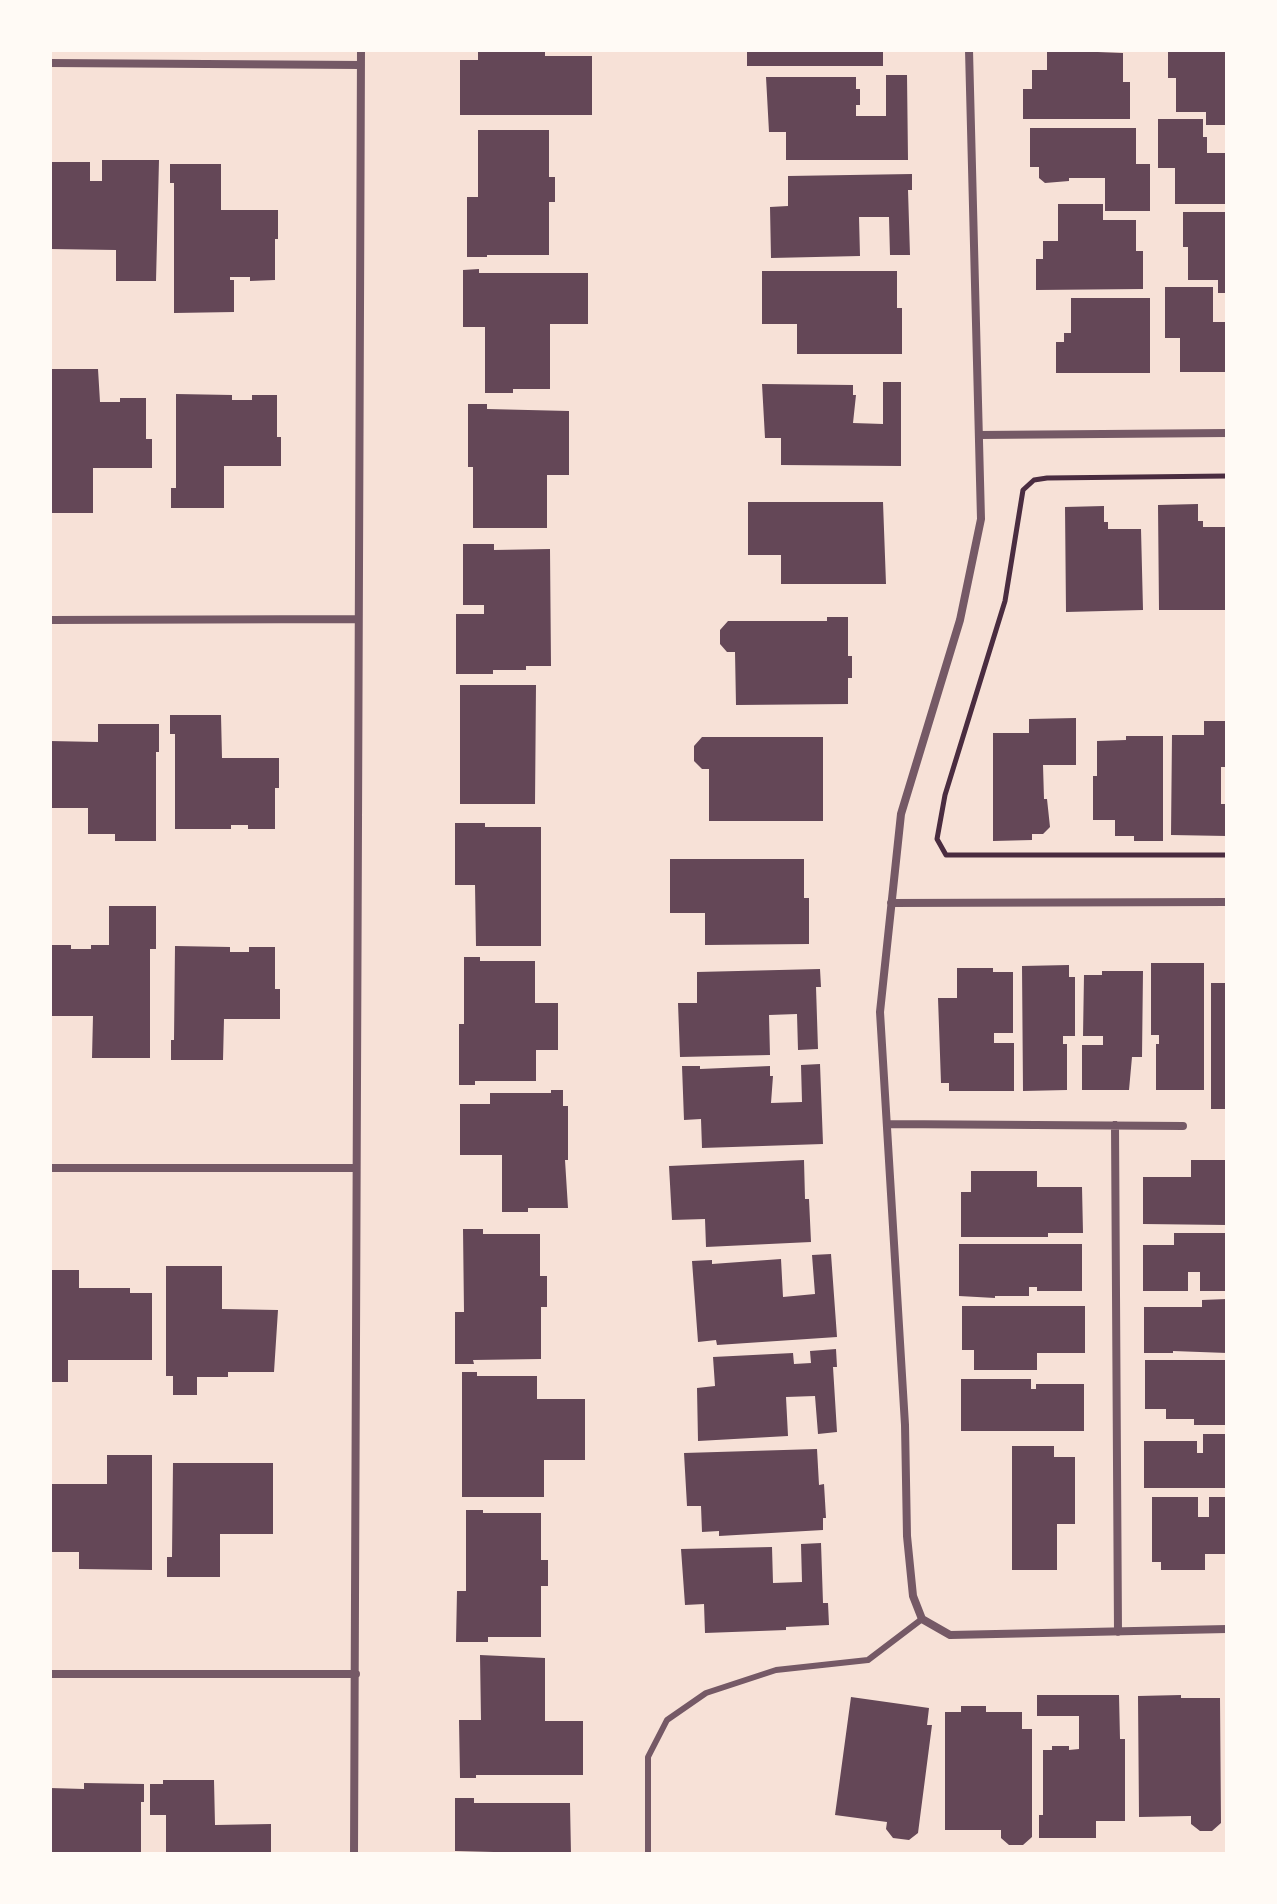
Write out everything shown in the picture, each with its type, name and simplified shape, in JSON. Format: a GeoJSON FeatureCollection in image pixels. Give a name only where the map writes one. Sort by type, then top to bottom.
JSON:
{"type":"FeatureCollection","features":[{"type":"Feature","properties":{"kind":"street"},"geometry":{"type":"LineString","coordinates":[[354,1854],[361,50]]}},
{"type":"Feature","properties":{"kind":"street"},"geometry":{"type":"LineString","coordinates":[[969,50],[981,519],[960,620],[901,814],[880,1012],[905,1425],[907,1536],[913,1596],[922,1619],[950,1635],[1227,1629]]}},
{"type":"Feature","properties":{"kind":"street"},"geometry":{"type":"LineString","coordinates":[[50,63],[361,65]]}},
{"type":"Feature","properties":{"kind":"street"},"geometry":{"type":"LineString","coordinates":[[979,435],[1227,433]]}},
{"type":"Feature","properties":{"kind":"street"},"geometry":{"type":"LineString","coordinates":[[50,620],[358,619]]}},
{"type":"Feature","properties":{"kind":"street"},"geometry":{"type":"LineString","coordinates":[[891,903],[1227,902]]}},
{"type":"Feature","properties":{"kind":"street"},"geometry":{"type":"LineString","coordinates":[[887,1124],[1183,1126]]}},
{"type":"Feature","properties":{"kind":"street"},"geometry":{"type":"LineString","coordinates":[[1115,1125],[1118,1632]]}},
{"type":"Feature","properties":{"kind":"street"},"geometry":{"type":"LineString","coordinates":[[50,1168],[356,1168]]}},
{"type":"Feature","properties":{"kind":"street"},"geometry":{"type":"LineString","coordinates":[[50,1674],[356,1674]]}},
{"type":"Feature","properties":{"kind":"lane"},"geometry":{"type":"LineString","coordinates":[[648,1854],[648,1757],[667,1720],[706,1693],[776,1670],[868,1660],[922,1619]]}},
{"type":"Feature","properties":{"kind":"path"},"geometry":{"type":"LineString","coordinates":[[1227,476],[1047,478],[1034,480],[1023,490],[1005,601],[945,795],[937,839],[946,855],[1227,855]]}},
{"type":"Feature","properties":{"kind":"building"},"geometry":{"type":"Polygon","coordinates":[[[478,50],[545,50],[545,56],[592,56],[592,115],[460,115],[460,60],[478,60],[478,50]]]}},
{"type":"Feature","properties":{"kind":"building"},"geometry":{"type":"Polygon","coordinates":[[[747,50],[883,50],[883,66],[747,66],[747,50]]]}},
{"type":"Feature","properties":{"kind":"building"},"geometry":{"type":"Polygon","coordinates":[[[1047,50],[1123,53],[1123,82],[1130,82],[1130,119],[1023,119],[1023,89],[1032,89],[1032,70],[1047,70],[1047,50]]]}},
{"type":"Feature","properties":{"kind":"building"},"geometry":{"type":"Polygon","coordinates":[[[1168,50],[1227,50],[1227,125],[1206,125],[1206,112],[1176,112],[1176,78],[1168,78],[1168,50]]]}},
{"type":"Feature","properties":{"kind":"building"},"geometry":{"type":"Polygon","coordinates":[[[886,75],[907,75],[908,160],[786,160],[786,132],[769,132],[766,77],[856,77],[860,105],[856,105],[856,116],[886,116],[886,75]]]}},
{"type":"Feature","properties":{"kind":"building"},"geometry":{"type":"Polygon","coordinates":[[[1158,119],[1203,119],[1207,153],[1227,153],[1227,204],[1175,204],[1175,168],[1158,168],[1158,119]]]}},
{"type":"Feature","properties":{"kind":"building"},"geometry":{"type":"Polygon","coordinates":[[[1030,128],[1136,128],[1136,164],[1150,164],[1150,211],[1105,211],[1105,178],[1069,178],[1069,181],[1045,183],[1039,178],[1039,167],[1030,167],[1030,128]]]}},
{"type":"Feature","properties":{"kind":"building"},"geometry":{"type":"Polygon","coordinates":[[[478,130],[549,130],[549,177],[555,177],[555,202],[549,202],[549,255],[467,257],[467,197],[478,197],[478,130]]]}},
{"type":"Feature","properties":{"kind":"building"},"geometry":{"type":"Polygon","coordinates":[[[102,160],[159,160],[156,281],[116,281],[116,250],[50,249],[50,162],[90,162],[90,181],[102,181],[102,160]]]}},
{"type":"Feature","properties":{"kind":"building"},"geometry":{"type":"Polygon","coordinates":[[[170,164],[221,164],[221,210],[278,210],[275,280],[250,281],[250,277],[230,277],[234,280],[234,312],[174,313],[174,183],[170,183],[170,164]]]}},
{"type":"Feature","properties":{"kind":"building"},"geometry":{"type":"Polygon","coordinates":[[[912,174],[912,190],[908,190],[910,255],[890,255],[889,217],[859,217],[860,256],[771,258],[770,207],[788,206],[788,176],[912,174]]]}},
{"type":"Feature","properties":{"kind":"building"},"geometry":{"type":"Polygon","coordinates":[[[1058,204],[1103,204],[1103,220],[1136,220],[1136,251],[1143,251],[1143,289],[1036,290],[1036,259],[1043,259],[1043,241],[1058,241],[1058,204]]]}},
{"type":"Feature","properties":{"kind":"building"},"geometry":{"type":"Polygon","coordinates":[[[1183,212],[1227,212],[1227,293],[1218,293],[1218,280],[1188,280],[1188,247],[1183,247],[1183,212]]]}},
{"type":"Feature","properties":{"kind":"building"},"geometry":{"type":"Polygon","coordinates":[[[479,269],[479,273],[588,273],[588,324],[550,324],[550,389],[485,393],[485,327],[463,327],[463,270],[479,269]]]}},
{"type":"Feature","properties":{"kind":"building"},"geometry":{"type":"Polygon","coordinates":[[[762,271],[897,271],[897,308],[902,308],[902,354],[797,354],[797,324],[762,324],[762,271]]]}},
{"type":"Feature","properties":{"kind":"building"},"geometry":{"type":"Polygon","coordinates":[[[1165,287],[1213,287],[1213,322],[1227,322],[1227,372],[1180,372],[1180,338],[1165,338],[1165,287]]]}},
{"type":"Feature","properties":{"kind":"building"},"geometry":{"type":"Polygon","coordinates":[[[1071,298],[1150,298],[1150,373],[1056,373],[1056,342],[1064,342],[1064,333],[1071,333],[1071,298]]]}},
{"type":"Feature","properties":{"kind":"building"},"geometry":{"type":"Polygon","coordinates":[[[50,369],[98,369],[100,402],[146,398],[146,439],[152,439],[152,468],[93,468],[93,513],[50,513],[50,369]]]}},
{"type":"Feature","properties":{"kind":"building"},"geometry":{"type":"Polygon","coordinates":[[[883,382],[901,382],[901,466],[781,465],[781,438],[765,438],[762,384],[853,385],[853,395],[856,395],[853,423],[883,424],[883,382]]]}},
{"type":"Feature","properties":{"kind":"building"},"geometry":{"type":"Polygon","coordinates":[[[176,394],[232,395],[232,400],[252,400],[252,395],[277,395],[281,466],[224,466],[224,508],[171,508],[171,488],[176,488],[176,394]]]}},
{"type":"Feature","properties":{"kind":"building"},"geometry":{"type":"Polygon","coordinates":[[[468,404],[487,404],[487,409],[569,411],[569,475],[547,475],[547,528],[473,528],[473,467],[468,467],[468,404]]]}},
{"type":"Feature","properties":{"kind":"building"},"geometry":{"type":"Polygon","coordinates":[[[748,502],[883,502],[886,584],[781,584],[781,555],[748,555],[748,502]]]}},
{"type":"Feature","properties":{"kind":"building"},"geometry":{"type":"Polygon","coordinates":[[[1198,504],[1198,521],[1203,521],[1203,527],[1227,527],[1227,610],[1159,610],[1158,505],[1198,504]]]}},
{"type":"Feature","properties":{"kind":"building"},"geometry":{"type":"Polygon","coordinates":[[[1104,506],[1104,522],[1108,522],[1108,529],[1141,529],[1143,610],[1066,612],[1065,507],[1104,506]]]}},
{"type":"Feature","properties":{"kind":"building"},"geometry":{"type":"Polygon","coordinates":[[[463,544],[494,544],[494,550],[550,549],[551,666],[493,670],[493,674],[456,674],[456,614],[484,614],[484,605],[463,605],[463,544]]]}},
{"type":"Feature","properties":{"kind":"building"},"geometry":{"type":"Polygon","coordinates":[[[827,617],[848,617],[848,656],[852,656],[852,678],[848,678],[848,704],[736,705],[735,652],[727,652],[720,644],[720,630],[728,621],[827,621],[827,617]]]}},
{"type":"Feature","properties":{"kind":"building"},"geometry":{"type":"Polygon","coordinates":[[[460,685],[536,685],[535,804],[460,804],[460,685]]]}},
{"type":"Feature","properties":{"kind":"building"},"geometry":{"type":"Polygon","coordinates":[[[170,715],[221,715],[222,758],[279,758],[275,829],[248,829],[248,825],[231,825],[231,829],[175,829],[175,734],[170,734],[170,715]]]}},
{"type":"Feature","properties":{"kind":"building"},"geometry":{"type":"Polygon","coordinates":[[[1076,718],[1076,765],[1043,765],[1044,799],[1047,799],[1050,827],[1043,834],[1032,834],[1032,840],[993,841],[993,733],[1029,733],[1029,719],[1076,718]]]}},
{"type":"Feature","properties":{"kind":"building"},"geometry":{"type":"Polygon","coordinates":[[[1204,721],[1227,721],[1227,767],[1221,767],[1221,804],[1227,804],[1227,836],[1171,835],[1172,735],[1204,735],[1204,721]]]}},
{"type":"Feature","properties":{"kind":"building"},"geometry":{"type":"Polygon","coordinates":[[[98,724],[159,724],[156,841],[115,841],[115,834],[88,834],[88,808],[50,808],[50,741],[98,742],[98,724]]]}},
{"type":"Feature","properties":{"kind":"building"},"geometry":{"type":"Polygon","coordinates":[[[1126,736],[1163,736],[1163,841],[1134,841],[1134,836],[1115,836],[1115,820],[1093,820],[1097,741],[1126,740],[1126,736]]]}},
{"type":"Feature","properties":{"kind":"building"},"geometry":{"type":"Polygon","coordinates":[[[702,737],[823,737],[823,821],[709,821],[709,769],[702,769],[694,761],[694,746],[702,737]]]}},
{"type":"Feature","properties":{"kind":"building"},"geometry":{"type":"Polygon","coordinates":[[[455,823],[485,823],[485,827],[541,827],[541,946],[476,946],[475,885],[455,885],[455,823]]]}},
{"type":"Feature","properties":{"kind":"building"},"geometry":{"type":"Polygon","coordinates":[[[670,859],[804,859],[804,898],[809,898],[809,944],[705,945],[705,913],[670,913],[670,859]]]}},
{"type":"Feature","properties":{"kind":"building"},"geometry":{"type":"Polygon","coordinates":[[[109,906],[156,906],[156,949],[150,949],[150,1058],[92,1058],[93,1016],[50,1016],[50,945],[91,949],[91,945],[109,945],[109,906]]]}},
{"type":"Feature","properties":{"kind":"building"},"geometry":{"type":"Polygon","coordinates":[[[175,946],[230,947],[230,952],[249,952],[249,947],[275,947],[275,989],[280,989],[280,1019],[224,1019],[223,1060],[171,1060],[175,946]]]}},
{"type":"Feature","properties":{"kind":"building"},"geometry":{"type":"Polygon","coordinates":[[[464,957],[480,957],[480,961],[535,961],[535,1003],[558,1003],[558,1050],[536,1050],[536,1081],[475,1081],[475,1085],[459,1085],[459,1024],[464,1024],[464,957]]]}},
{"type":"Feature","properties":{"kind":"building"},"geometry":{"type":"Polygon","coordinates":[[[1151,963],[1204,963],[1204,1090],[1156,1090],[1156,1044],[1159,1044],[1159,1035],[1151,1035],[1151,963]]]}},
{"type":"Feature","properties":{"kind":"building"},"geometry":{"type":"Polygon","coordinates":[[[1069,965],[1069,977],[1075,977],[1075,1036],[1063,1036],[1063,1044],[1067,1044],[1067,1090],[1023,1091],[1022,966],[1069,965]]]}},
{"type":"Feature","properties":{"kind":"building"},"geometry":{"type":"Polygon","coordinates":[[[957,968],[993,968],[993,972],[1013,972],[1013,1033],[994,1033],[994,1043],[1014,1043],[1014,1091],[949,1091],[949,1083],[941,1083],[938,998],[957,998],[957,968]]]}},
{"type":"Feature","properties":{"kind":"building"},"geometry":{"type":"Polygon","coordinates":[[[820,969],[821,987],[816,987],[818,1049],[798,1050],[797,1014],[769,1015],[770,1055],[680,1057],[678,1003],[697,1003],[697,972],[820,969]]]}},
{"type":"Feature","properties":{"kind":"building"},"geometry":{"type":"Polygon","coordinates":[[[1102,971],[1143,971],[1142,1057],[1132,1057],[1129,1090],[1082,1090],[1082,1045],[1103,1045],[1103,1036],[1083,1036],[1084,975],[1102,975],[1102,971]]]}},
{"type":"Feature","properties":{"kind":"building"},"geometry":{"type":"Polygon","coordinates":[[[1211,983],[1227,983],[1227,1109],[1211,1109],[1211,983]]]}},
{"type":"Feature","properties":{"kind":"building"},"geometry":{"type":"Polygon","coordinates":[[[820,1064],[823,1144],[702,1148],[701,1119],[684,1120],[682,1066],[700,1066],[700,1069],[770,1066],[770,1076],[773,1076],[771,1103],[802,1102],[801,1065],[820,1064]]]}},
{"type":"Feature","properties":{"kind":"building"},"geometry":{"type":"Polygon","coordinates":[[[551,1090],[563,1090],[563,1106],[568,1106],[568,1160],[565,1160],[568,1208],[528,1208],[528,1212],[502,1212],[502,1155],[460,1155],[460,1104],[490,1104],[490,1093],[551,1093],[551,1090]]]}},
{"type":"Feature","properties":{"kind":"building"},"geometry":{"type":"Polygon","coordinates":[[[804,1160],[811,1242],[706,1247],[705,1219],[672,1220],[669,1166],[804,1160]]]}},
{"type":"Feature","properties":{"kind":"building"},"geometry":{"type":"Polygon","coordinates":[[[1191,1160],[1227,1160],[1227,1225],[1143,1224],[1143,1177],[1191,1177],[1191,1160]]]}},
{"type":"Feature","properties":{"kind":"building"},"geometry":{"type":"Polygon","coordinates":[[[971,1171],[1037,1171],[1037,1187],[1082,1187],[1083,1233],[1048,1233],[1048,1237],[961,1237],[961,1192],[971,1192],[971,1171]]]}},
{"type":"Feature","properties":{"kind":"building"},"geometry":{"type":"Polygon","coordinates":[[[463,1229],[483,1229],[483,1234],[540,1234],[540,1276],[547,1276],[547,1307],[541,1307],[541,1359],[473,1360],[474,1364],[455,1364],[455,1312],[464,1312],[463,1229]]]}},
{"type":"Feature","properties":{"kind":"building"},"geometry":{"type":"Polygon","coordinates":[[[1174,1233],[1227,1233],[1227,1291],[1200,1291],[1200,1272],[1188,1272],[1188,1291],[1143,1291],[1143,1245],[1174,1245],[1174,1233]]]}},
{"type":"Feature","properties":{"kind":"building"},"geometry":{"type":"Polygon","coordinates":[[[959,1244],[1082,1244],[1082,1291],[1037,1291],[1037,1287],[1029,1287],[1029,1296],[959,1296],[959,1244]]]}},
{"type":"Feature","properties":{"kind":"building"},"geometry":{"type":"Polygon","coordinates":[[[831,1254],[837,1337],[717,1345],[716,1340],[698,1342],[692,1261],[712,1260],[712,1264],[781,1259],[783,1297],[815,1294],[812,1255],[831,1254]]]}},
{"type":"Feature","properties":{"kind":"building"},"geometry":{"type":"Polygon","coordinates":[[[166,1266],[222,1266],[222,1309],[278,1310],[274,1372],[228,1372],[228,1377],[197,1377],[197,1395],[173,1395],[173,1376],[166,1376],[166,1266]]]}},
{"type":"Feature","properties":{"kind":"building"},"geometry":{"type":"Polygon","coordinates":[[[50,1270],[79,1270],[79,1288],[130,1288],[130,1293],[152,1293],[152,1360],[68,1360],[68,1382],[50,1382],[50,1270]]]}},
{"type":"Feature","properties":{"kind":"building"},"geometry":{"type":"Polygon","coordinates":[[[1227,1299],[1227,1353],[1144,1353],[1144,1307],[1202,1307],[1202,1300],[1227,1299]]]}},
{"type":"Feature","properties":{"kind":"building"},"geometry":{"type":"Polygon","coordinates":[[[962,1306],[1085,1306],[1085,1353],[1037,1353],[1037,1370],[974,1370],[974,1350],[962,1350],[962,1306]]]}},
{"type":"Feature","properties":{"kind":"building"},"geometry":{"type":"Polygon","coordinates":[[[836,1349],[837,1367],[833,1367],[837,1432],[818,1434],[815,1396],[786,1397],[788,1436],[698,1441],[697,1388],[715,1386],[713,1357],[793,1353],[794,1364],[811,1363],[810,1351],[836,1349]]]}},
{"type":"Feature","properties":{"kind":"building"},"geometry":{"type":"Polygon","coordinates":[[[1145,1360],[1227,1360],[1227,1425],[1194,1425],[1194,1419],[1166,1419],[1166,1409],[1145,1409],[1145,1360]]]}},
{"type":"Feature","properties":{"kind":"building"},"geometry":{"type":"Polygon","coordinates":[[[462,1372],[477,1372],[477,1376],[537,1376],[537,1399],[585,1399],[585,1460],[544,1460],[544,1497],[462,1497],[462,1372]]]}},
{"type":"Feature","properties":{"kind":"building"},"geometry":{"type":"Polygon","coordinates":[[[961,1379],[1031,1379],[1031,1389],[1036,1389],[1036,1384],[1084,1384],[1084,1431],[961,1431],[961,1379]]]}},
{"type":"Feature","properties":{"kind":"building"},"geometry":{"type":"Polygon","coordinates":[[[1203,1434],[1227,1434],[1227,1488],[1144,1488],[1144,1441],[1197,1441],[1197,1453],[1203,1453],[1203,1434]]]}},
{"type":"Feature","properties":{"kind":"building"},"geometry":{"type":"Polygon","coordinates":[[[1012,1446],[1054,1446],[1054,1457],[1075,1457],[1075,1524],[1057,1524],[1057,1570],[1012,1570],[1012,1446]]]}},
{"type":"Feature","properties":{"kind":"building"},"geometry":{"type":"Polygon","coordinates":[[[817,1449],[819,1485],[824,1484],[826,1518],[823,1518],[823,1530],[719,1536],[719,1531],[702,1532],[701,1506],[687,1506],[684,1453],[817,1449]]]}},
{"type":"Feature","properties":{"kind":"building"},"geometry":{"type":"Polygon","coordinates":[[[107,1455],[152,1455],[152,1570],[79,1569],[79,1552],[50,1552],[50,1484],[107,1484],[107,1455]]]}},
{"type":"Feature","properties":{"kind":"building"},"geometry":{"type":"Polygon","coordinates":[[[173,1463],[273,1463],[273,1534],[220,1534],[220,1577],[167,1577],[167,1557],[172,1557],[173,1463]]]}},
{"type":"Feature","properties":{"kind":"building"},"geometry":{"type":"Polygon","coordinates":[[[1152,1497],[1198,1497],[1198,1517],[1209,1517],[1209,1497],[1227,1497],[1227,1554],[1205,1554],[1205,1570],[1161,1570],[1161,1562],[1152,1562],[1152,1497]]]}},
{"type":"Feature","properties":{"kind":"building"},"geometry":{"type":"Polygon","coordinates":[[[466,1510],[541,1513],[541,1560],[548,1560],[548,1586],[541,1586],[541,1637],[488,1637],[488,1642],[456,1642],[457,1591],[466,1591],[466,1510]]]}},
{"type":"Feature","properties":{"kind":"building"},"geometry":{"type":"Polygon","coordinates":[[[821,1543],[823,1603],[828,1603],[829,1625],[705,1633],[704,1604],[685,1605],[681,1549],[772,1547],[773,1583],[802,1582],[801,1544],[821,1543]]]}},
{"type":"Feature","properties":{"kind":"building"},"geometry":{"type":"Polygon","coordinates":[[[480,1655],[545,1658],[545,1721],[583,1721],[583,1775],[476,1775],[476,1778],[460,1778],[459,1720],[481,1720],[480,1655]]]}},
{"type":"Feature","properties":{"kind":"building"},"geometry":{"type":"Polygon","coordinates":[[[1037,1695],[1119,1695],[1120,1739],[1125,1739],[1125,1821],[1096,1821],[1096,1838],[1039,1838],[1039,1815],[1043,1815],[1043,1750],[1052,1750],[1052,1746],[1079,1749],[1079,1716],[1037,1716],[1037,1695]]]}},
{"type":"Feature","properties":{"kind":"building"},"geometry":{"type":"Polygon","coordinates":[[[1181,1695],[1181,1698],[1220,1698],[1221,1823],[1212,1831],[1200,1831],[1191,1824],[1191,1816],[1139,1817],[1138,1696],[1181,1695]]]}},
{"type":"Feature","properties":{"kind":"building"},"geometry":{"type":"Polygon","coordinates":[[[851,1697],[929,1708],[927,1725],[932,1725],[918,1833],[909,1840],[893,1838],[886,1829],[887,1822],[835,1815],[851,1697]]]}},
{"type":"Feature","properties":{"kind":"building"},"geometry":{"type":"Polygon","coordinates":[[[961,1706],[986,1706],[986,1712],[1022,1712],[1022,1729],[1032,1729],[1032,1837],[1023,1845],[1009,1845],[1001,1838],[1001,1830],[945,1830],[945,1712],[961,1712],[961,1706]]]}},
{"type":"Feature","properties":{"kind":"building"},"geometry":{"type":"Polygon","coordinates":[[[163,1780],[214,1780],[215,1825],[271,1824],[271,1854],[166,1854],[166,1815],[150,1815],[150,1784],[163,1784],[163,1780]]]}},
{"type":"Feature","properties":{"kind":"building"},"geometry":{"type":"Polygon","coordinates":[[[84,1783],[144,1784],[141,1854],[50,1854],[50,1788],[84,1789],[84,1783]]]}},
{"type":"Feature","properties":{"kind":"building"},"geometry":{"type":"Polygon","coordinates":[[[455,1798],[474,1798],[474,1803],[570,1803],[571,1854],[455,1851],[455,1798]]]}}]}
